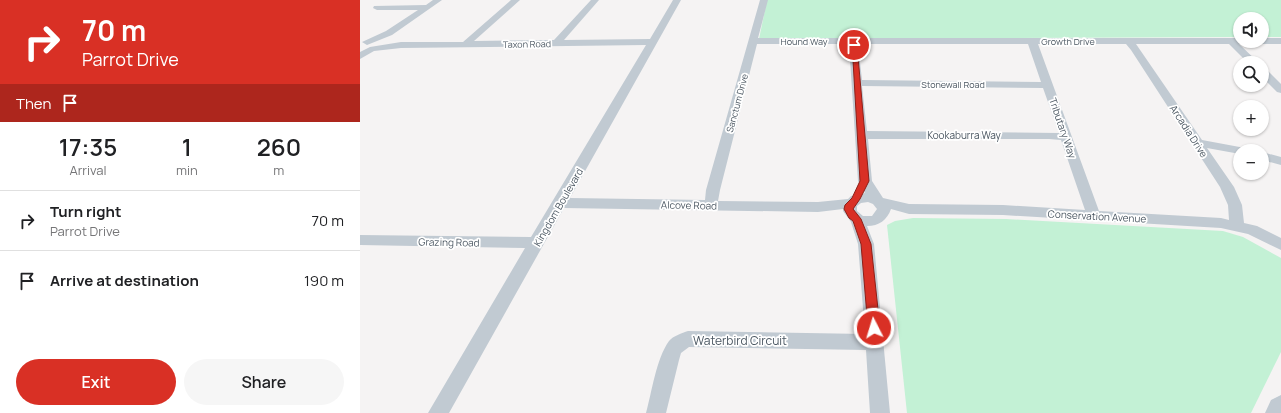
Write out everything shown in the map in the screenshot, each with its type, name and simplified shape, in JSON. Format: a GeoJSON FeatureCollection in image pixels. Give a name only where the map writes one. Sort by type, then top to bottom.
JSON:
{"type":"FeatureCollection","features":[{"type":"Feature","properties":{"kind":"street"},"geometry":{"type":"LineString","coordinates":[[360,56],[365,46],[389,33],[438,0]]}},
{"type":"Feature","properties":{"kind":"street"},"geometry":{"type":"LineString","coordinates":[[464,45],[516,0]]}},
{"type":"Feature","properties":{"kind":"street"},"geometry":{"type":"LineString","coordinates":[[557,43],[595,0]]}},
{"type":"Feature","properties":{"kind":"street","name":"Kingdom Boulevard"},"geometry":{"type":"LineString","coordinates":[[438,413],[677,0]]}},
{"type":"Feature","properties":{"kind":"street","name":"Sanctum Drive"},"geometry":{"type":"LineString","coordinates":[[711,205],[713,190],[764,0]]}},
{"type":"Feature","properties":{"kind":"street"},"geometry":{"type":"LineString","coordinates":[[377,8],[427,7]]}},
{"type":"Feature","properties":{"kind":"street"},"geometry":{"type":"LineString","coordinates":[[365,46],[381,46],[389,33]]}},
{"type":"Feature","properties":{"kind":"street"},"geometry":{"type":"LineString","coordinates":[[854,38],[865,181],[854,209],[866,244],[880,413]]}},
{"type":"Feature","properties":{"kind":"street","name":"Hound Way"},"geometry":{"type":"LineString","coordinates":[[754,41],[854,38]]}},
{"type":"Feature","properties":{"kind":"street","name":"Growth Drive"},"geometry":{"type":"LineString","coordinates":[[854,38],[1032,41],[1281,42]]}},
{"type":"Feature","properties":{"kind":"street","name":"Tributary Way"},"geometry":{"type":"LineString","coordinates":[[1032,41],[1094,216]]}},
{"type":"Feature","properties":{"kind":"street","name":"Arcadia Drive"},"geometry":{"type":"LineString","coordinates":[[1128,41],[1135,48],[1233,198],[1237,226]]}},
{"type":"Feature","properties":{"kind":"street"},"geometry":{"type":"LineString","coordinates":[[1231,41],[1247,56]]}},
{"type":"Feature","properties":{"kind":"street"},"geometry":{"type":"LineString","coordinates":[[383,42],[401,45]]}},
{"type":"Feature","properties":{"kind":"street","name":"Taxon Road"},"geometry":{"type":"LineString","coordinates":[[401,45],[653,42]]}},
{"type":"Feature","properties":{"kind":"street"},"geometry":{"type":"LineString","coordinates":[[365,46],[401,45]]}},
{"type":"Feature","properties":{"kind":"street"},"geometry":{"type":"LineString","coordinates":[[1269,78],[1281,90]]}},
{"type":"Feature","properties":{"kind":"street","name":"Stonewall Road"},"geometry":{"type":"LineString","coordinates":[[858,83],[1048,85]]}},
{"type":"Feature","properties":{"kind":"street","name":"Kookaburra Way"},"geometry":{"type":"LineString","coordinates":[[862,135],[1041,135],[1066,137]]}},
{"type":"Feature","properties":{"kind":"street"},"geometry":{"type":"LineString","coordinates":[[1197,143],[1233,149]]}},
{"type":"Feature","properties":{"kind":"street"},"geometry":{"type":"LineString","coordinates":[[1269,157],[1281,160]]}},
{"type":"Feature","properties":{"kind":"street"},"geometry":{"type":"LineString","coordinates":[[865,181],[884,209],[866,244]]}},
{"type":"Feature","properties":{"kind":"street"},"geometry":{"type":"LineString","coordinates":[[854,209],[866,197],[878,201]]}},
{"type":"Feature","properties":{"kind":"street","name":"Conservation Avenue"},"geometry":{"type":"LineString","coordinates":[[878,201],[909,209],[1002,210],[1221,223],[1237,226],[1264,235],[1281,244]]}},
{"type":"Feature","properties":{"kind":"street","name":"Alcove Road"},"geometry":{"type":"LineString","coordinates":[[560,203],[818,207],[854,209]]}},
{"type":"Feature","properties":{"kind":"street"},"geometry":{"type":"LineString","coordinates":[[854,209],[867,222],[880,218]]}},
{"type":"Feature","properties":{"kind":"street","name":"Conservation Avenue"},"geometry":{"type":"LineString","coordinates":[[880,218],[909,209]]}},
{"type":"Feature","properties":{"kind":"street","name":"Grazing Road"},"geometry":{"type":"LineString","coordinates":[[363,243],[537,243]]}},
{"type":"Feature","properties":{"kind":"street","name":"Waterbird Circuit"},"geometry":{"type":"LineString","coordinates":[[656,413],[671,357],[675,348],[681,342],[688,339],[875,342]]}},
{"type":"Feature","properties":{"kind":"street"},"geometry":{"type":"LineString","coordinates":[[1275,413],[1281,405]]}},
{"type":"Feature","properties":{"kind":"green space"},"geometry":{"type":"Polygon","coordinates":[[[767,0],[1281,0],[1281,37],[1269,37],[1269,12],[1233,12],[1233,37],[759,39],[767,0]]]}},
{"type":"Feature","properties":{"kind":"green space"},"geometry":{"type":"Polygon","coordinates":[[[913,218],[1006,219],[1223,231],[1243,237],[1281,258],[1281,352],[1251,413],[907,413],[887,225],[895,221],[913,218]]]}},
{"type":"Feature","properties":{"kind":"route"},"geometry":{"type":"LineString","coordinates":[[854,45],[865,181],[849,209],[852,216],[857,219],[866,244],[874,328]]}}]}
